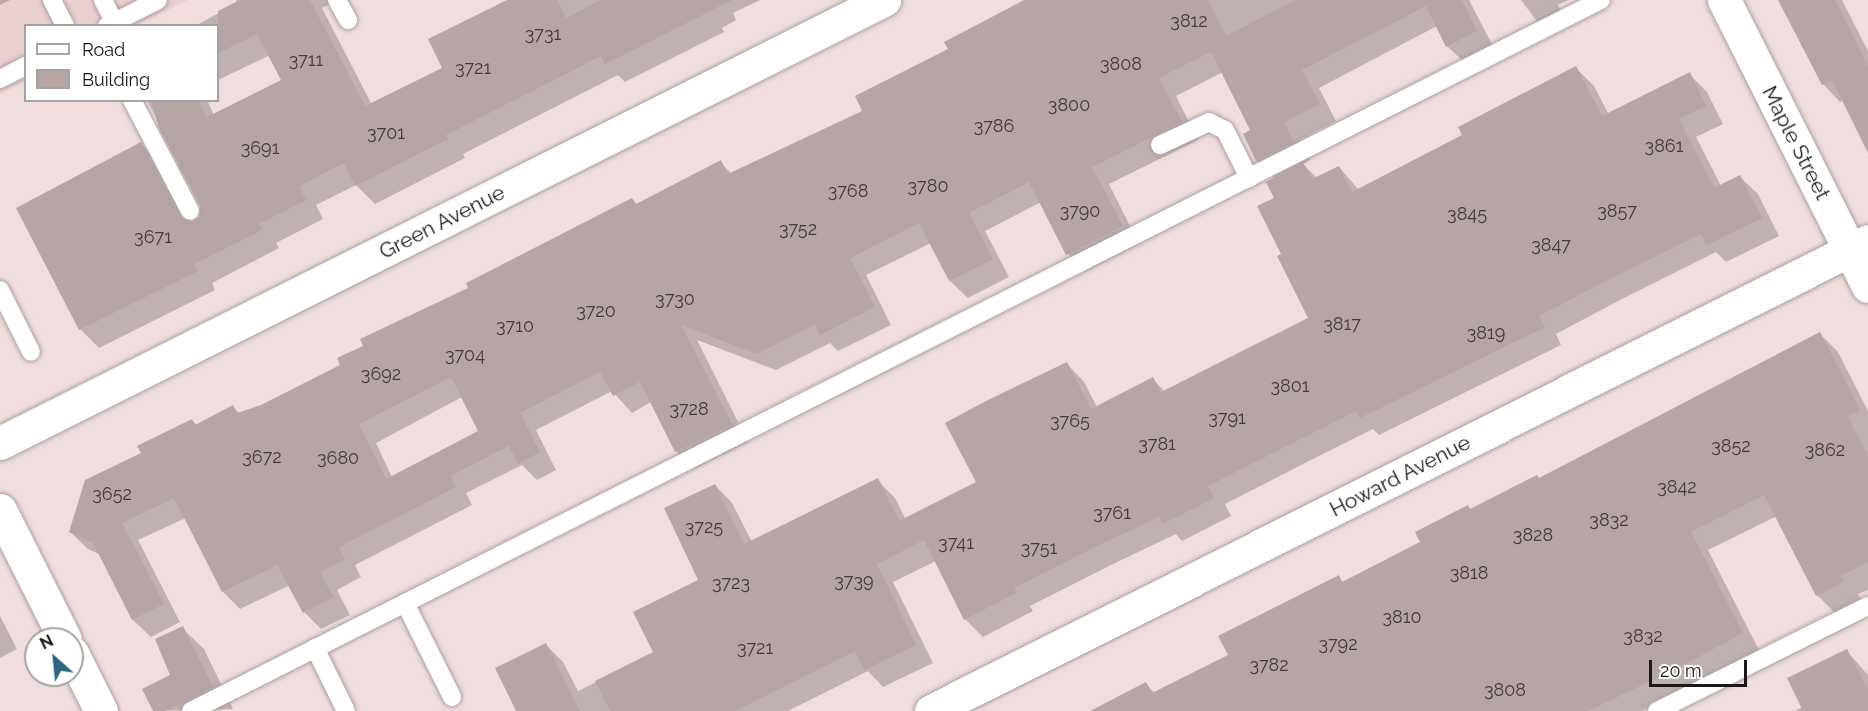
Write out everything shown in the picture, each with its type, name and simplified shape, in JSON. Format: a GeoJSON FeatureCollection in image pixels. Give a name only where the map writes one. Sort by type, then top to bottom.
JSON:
{"type":"FeatureCollection","features":[{"type":"Feature","properties":{"kind":"street","name":"Green Avenue"},"geometry":{"type":"LineString","coordinates":[[0,443],[884,0]]}},
{"type":"Feature","properties":{"kind":"street","name":"Maple Street"},"geometry":{"type":"LineString","coordinates":[[1724,0],[1859,246],[1868,286]]}},
{"type":"Feature","properties":{"kind":"street","name":"Howard Avenue"},"geometry":{"type":"LineString","coordinates":[[932,711],[1859,246]]}},
{"type":"Feature","properties":{"kind":"street"},"geometry":{"type":"LineString","coordinates":[[0,510],[59,627]]}},
{"type":"Feature","properties":{"kind":"street"},"geometry":{"type":"LineString","coordinates":[[84,677],[101,711]]}},
{"type":"Feature","properties":{"kind":"lane"},"geometry":{"type":"LineString","coordinates":[[52,0],[64,24]]}},
{"type":"Feature","properties":{"kind":"lane"},"geometry":{"type":"LineString","coordinates":[[103,0],[110,24],[158,0]]}},
{"type":"Feature","properties":{"kind":"lane"},"geometry":{"type":"LineString","coordinates":[[337,0],[348,20]]}},
{"type":"Feature","properties":{"kind":"lane"},"geometry":{"type":"LineString","coordinates":[[191,711],[1601,0]]}},
{"type":"Feature","properties":{"kind":"lane"},"geometry":{"type":"LineString","coordinates":[[0,79],[24,67]]}},
{"type":"Feature","properties":{"kind":"lane"},"geometry":{"type":"LineString","coordinates":[[133,102],[190,211]]}},
{"type":"Feature","properties":{"kind":"lane"},"geometry":{"type":"LineString","coordinates":[[1160,145],[1209,122],[1224,130],[1249,178]]}},
{"type":"Feature","properties":{"kind":"lane"},"geometry":{"type":"LineString","coordinates":[[0,290],[31,352]]}},
{"type":"Feature","properties":{"kind":"lane"},"geometry":{"type":"LineString","coordinates":[[405,603],[452,697]]}},
{"type":"Feature","properties":{"kind":"lane"},"geometry":{"type":"LineString","coordinates":[[1657,711],[1868,606]]}},
{"type":"Feature","properties":{"kind":"lane"},"geometry":{"type":"LineString","coordinates":[[315,648],[346,711]]}},
{"type":"Feature","properties":{"kind":"shaded area"},"geometry":{"type":"Polygon","coordinates":[[[0,0],[188,0],[139,24],[24,24],[24,82],[0,94],[0,0]]]}},
{"type":"Feature","properties":{"kind":"building"},"geometry":{"type":"Polygon","coordinates":[[[240,0],[310,0],[365,106],[442,68],[428,39],[507,0],[557,0],[566,18],[601,0],[732,0],[605,64],[601,56],[446,135],[448,139],[355,186],[344,163],[299,186],[306,200],[259,224],[262,230],[194,264],[198,271],[79,330],[16,208],[141,142],[180,217],[190,222],[199,217],[200,206],[159,128],[152,102],[199,102],[207,117],[281,80],[257,34],[219,53],[218,11],[240,0]]]}},
{"type":"Feature","properties":{"kind":"building"},"geometry":{"type":"Polygon","coordinates":[[[1024,0],[1208,0],[1226,36],[1296,0],[1462,0],[1477,31],[1446,47],[1426,6],[1302,70],[1320,104],[1284,122],[1294,142],[1256,161],[1243,134],[1250,130],[1211,52],[1159,78],[1182,122],[1092,167],[1123,226],[1066,255],[1029,182],[969,213],[993,259],[949,281],[919,223],[850,258],[875,307],[820,335],[815,324],[757,354],[681,325],[732,424],[675,452],[640,382],[613,396],[600,372],[520,413],[540,452],[518,464],[509,446],[450,476],[456,487],[339,547],[345,559],[320,572],[333,597],[303,613],[277,565],[222,592],[174,498],[122,523],[164,604],[132,620],[93,543],[69,532],[85,480],[141,453],[137,446],[192,419],[195,425],[233,405],[237,413],[261,405],[340,365],[337,358],[363,346],[360,339],[468,288],[466,283],[632,198],[636,204],[721,160],[728,174],[862,111],[855,96],[948,49],[944,42],[1024,0]],[[451,377],[359,424],[386,479],[478,431],[451,377]]]}},
{"type":"Feature","properties":{"kind":"building"},"geometry":{"type":"Polygon","coordinates":[[[1778,0],[1835,0],[1868,66],[1868,153],[1832,80],[1822,85],[1778,0]]]}},
{"type":"Feature","properties":{"kind":"building"},"geometry":{"type":"Polygon","coordinates":[[[1576,66],[1602,116],[1690,72],[1706,106],[1679,119],[1714,188],[1740,175],[1762,218],[1707,245],[1701,234],[1604,282],[1539,316],[1545,327],[1360,418],[1356,411],[1208,486],[1214,498],[1163,524],[1159,517],[1097,546],[1014,588],[1016,593],[964,620],[924,540],[877,564],[916,645],[864,670],[855,651],[735,711],[610,711],[595,681],[653,652],[633,612],[698,580],[664,508],[715,484],[744,544],[878,478],[899,521],[976,482],[945,423],[986,401],[1067,362],[1091,409],[1153,377],[1161,392],[1308,318],[1277,256],[1281,254],[1257,206],[1274,198],[1266,182],[1303,163],[1312,179],[1339,166],[1352,192],[1462,135],[1458,127],[1576,66]]]}},
{"type":"Feature","properties":{"kind":"building"},"geometry":{"type":"Polygon","coordinates":[[[1820,332],[1860,410],[1848,417],[1868,456],[1868,562],[1841,576],[1844,582],[1816,596],[1764,495],[1691,532],[1743,633],[1678,668],[1588,711],[1090,711],[1146,682],[1152,693],[1228,655],[1218,636],[1339,575],[1342,582],[1420,542],[1415,532],[1468,505],[1470,509],[1537,475],[1539,478],[1820,332]]]}},
{"type":"Feature","properties":{"kind":"building"},"geometry":{"type":"Polygon","coordinates":[[[183,626],[213,687],[165,711],[153,711],[142,689],[170,675],[155,639],[183,626]]]}},
{"type":"Feature","properties":{"kind":"building"},"geometry":{"type":"Polygon","coordinates":[[[546,643],[580,711],[516,711],[495,668],[546,643]]]}},
{"type":"Feature","properties":{"kind":"building"},"geometry":{"type":"Polygon","coordinates":[[[1847,649],[1868,691],[1868,711],[1803,711],[1787,678],[1847,649]]]}}]}
